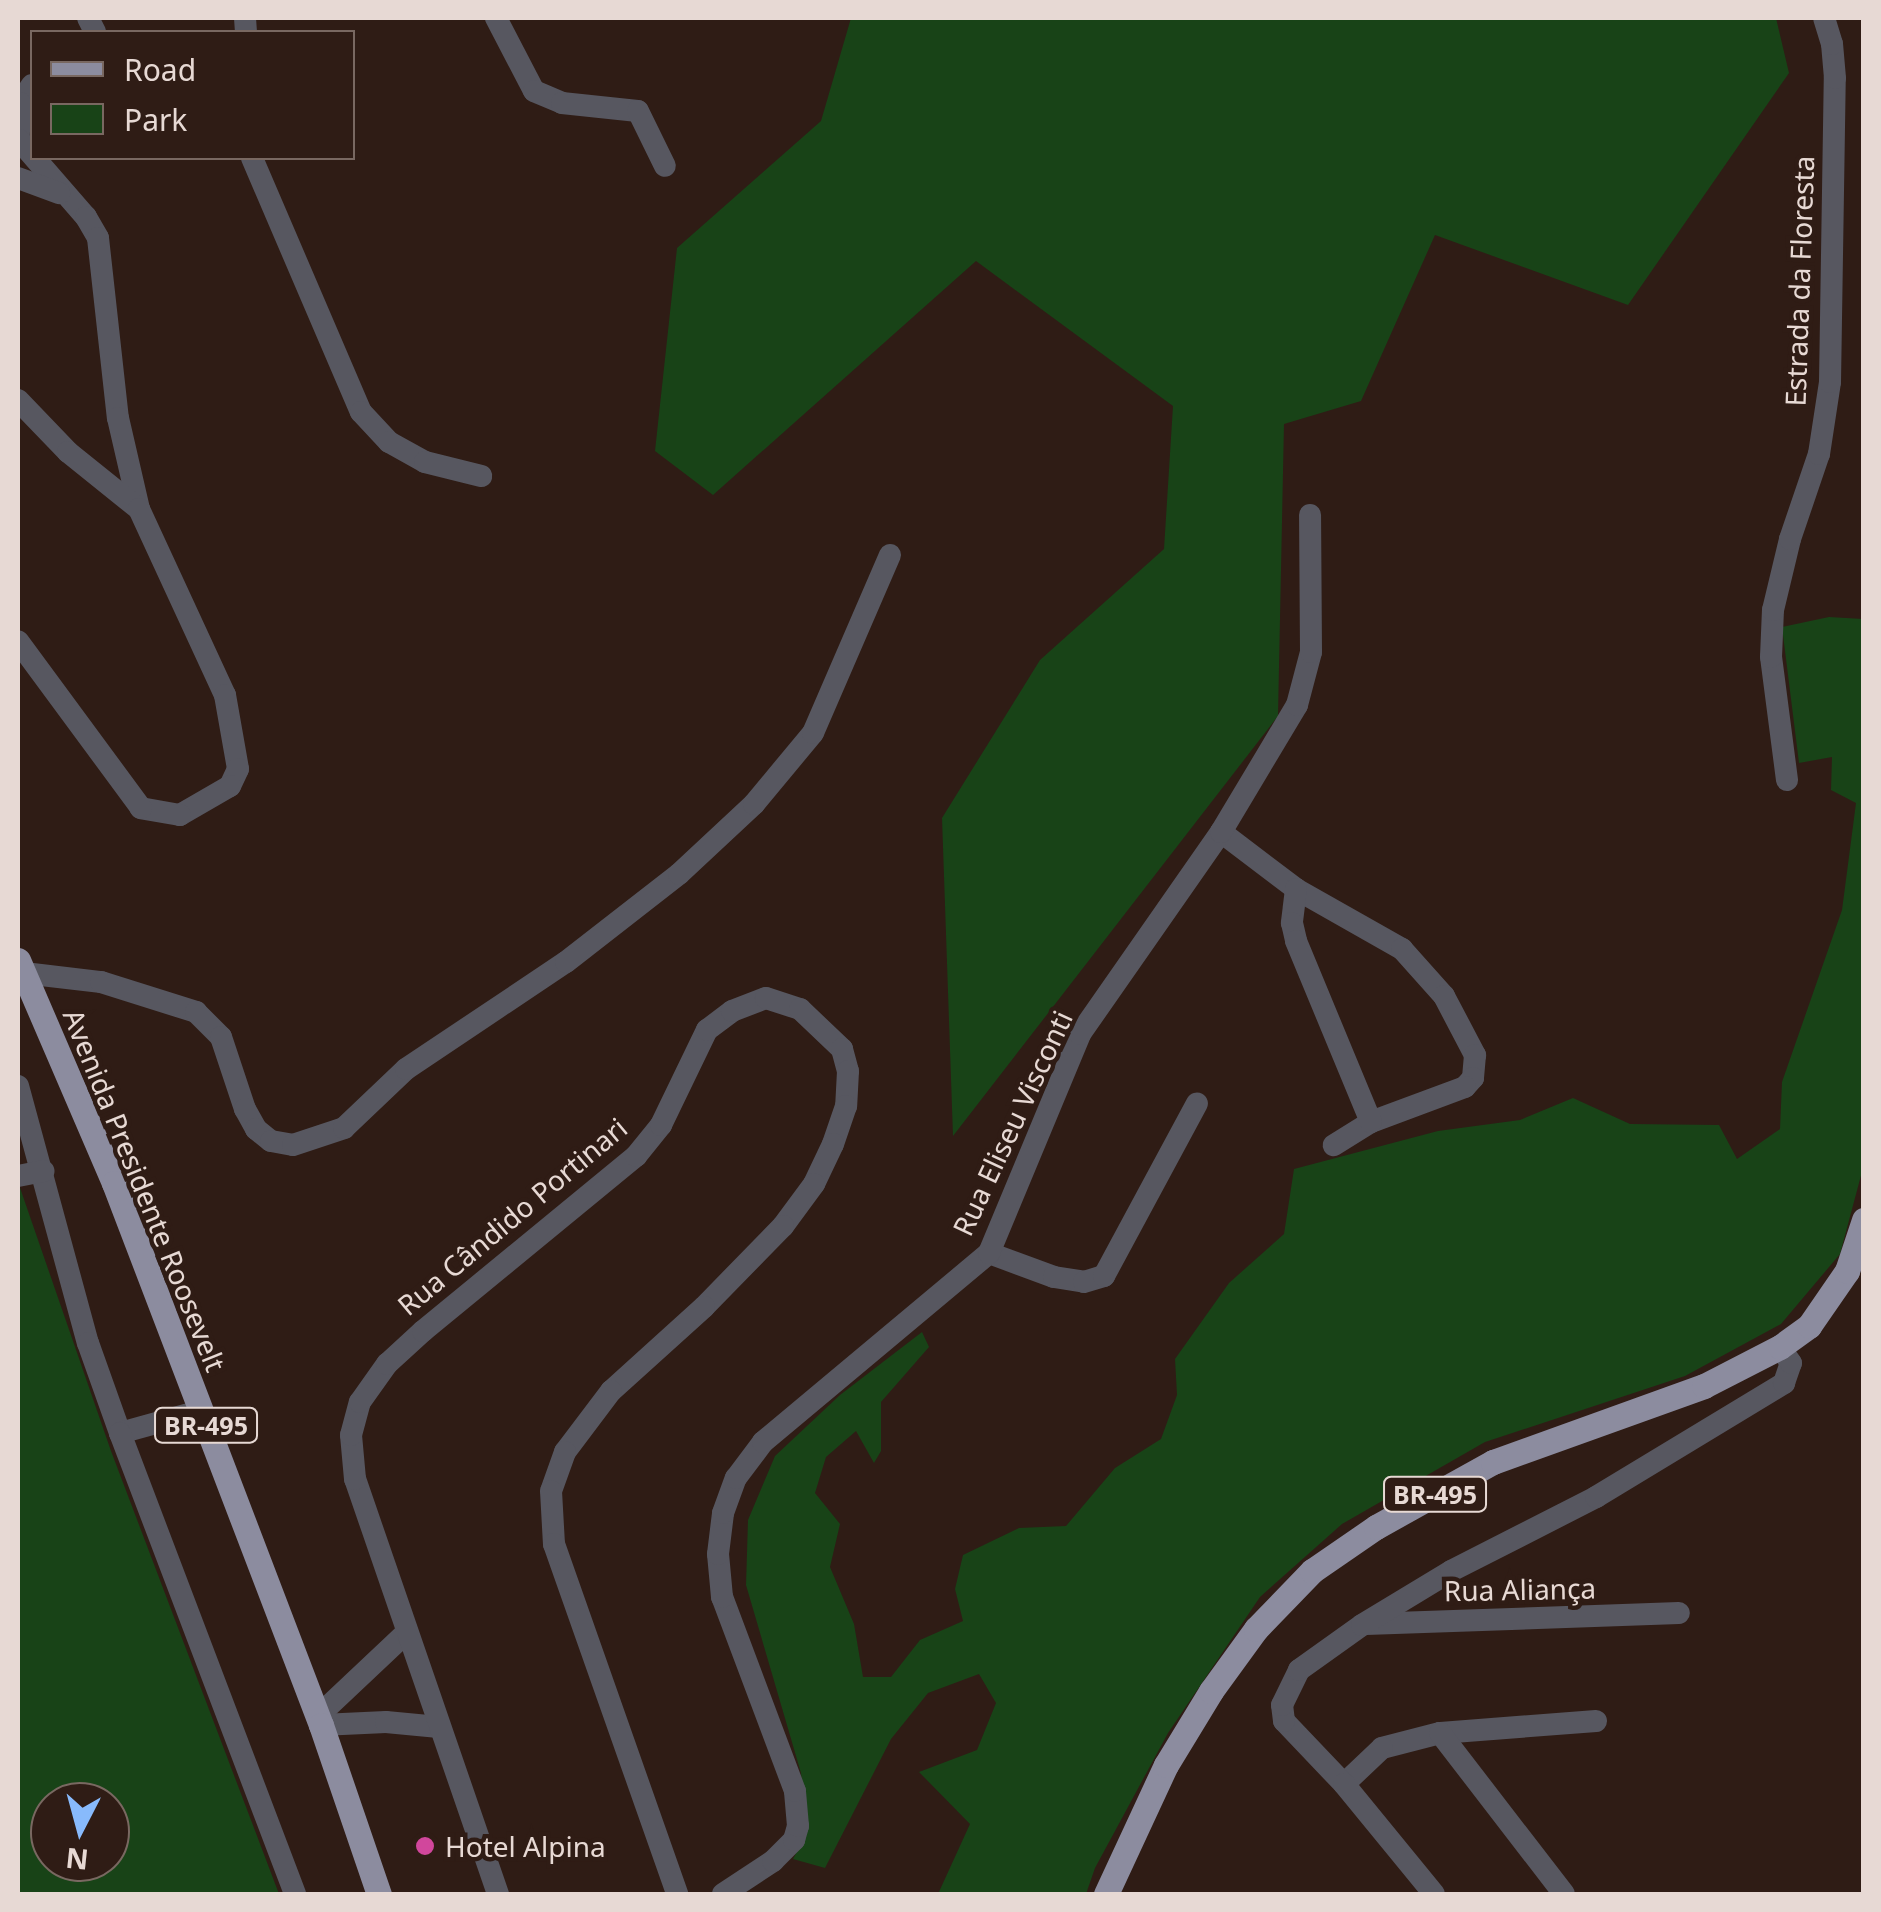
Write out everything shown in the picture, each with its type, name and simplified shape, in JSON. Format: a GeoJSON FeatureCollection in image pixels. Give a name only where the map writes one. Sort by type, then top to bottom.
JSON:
{"type":"FeatureCollection","features":[{"type":"Feature","properties":{"kind":"main road","name":"Avenida Presidente Roosevelt"},"geometry":{"type":"LineString","coordinates":[[21,967],[114,1183],[319,1720],[379,1894]]}},
{"type":"Feature","properties":{"kind":"main road","name":"BR-495"},"geometry":{"type":"LineString","coordinates":[[1106,1894],[1166,1766],[1211,1692],[1256,1630],[1312,1571],[1376,1527],[1493,1462],[1704,1386],[1780,1347],[1809,1326],[1847,1271],[1864,1220]]}},
{"type":"Feature","properties":{"kind":"street"},"geometry":{"type":"LineString","coordinates":[[496,18],[534,91],[562,103],[638,111],[665,166]]}},
{"type":"Feature","properties":{"kind":"street","name":"Estrada da Floresta"},"geometry":{"type":"LineString","coordinates":[[1787,780],[1771,658],[1773,610],[1790,539],[1819,454],[1830,382],[1835,78],[1832,44],[1824,18]]}},
{"type":"Feature","properties":{"kind":"street"},"geometry":{"type":"LineString","coordinates":[[30,88],[20,103],[19,140],[30,154]]}},
{"type":"Feature","properties":{"kind":"street"},"geometry":{"type":"LineString","coordinates":[[18,641],[141,808],[180,815],[230,786],[238,769],[238,755],[225,695],[138,509],[118,418],[98,238],[86,217],[35,160]]}},
{"type":"Feature","properties":{"kind":"street"},"geometry":{"type":"LineString","coordinates":[[253,160],[362,412],[389,442],[425,462],[482,476]]}},
{"type":"Feature","properties":{"kind":"street"},"geometry":{"type":"LineString","coordinates":[[18,178],[63,194]]}},
{"type":"Feature","properties":{"kind":"street"},"geometry":{"type":"LineString","coordinates":[[18,400],[68,452],[138,509]]}},
{"type":"Feature","properties":{"kind":"street","name":"Rua Eliseu Visconti"},"geometry":{"type":"LineString","coordinates":[[723,1894],[773,1861],[794,1840],[798,1826],[795,1792],[722,1598],[718,1554],[724,1513],[736,1478],[764,1442],[989,1253],[1080,1034],[1221,832],[1297,705],[1311,652],[1310,515]]}},
{"type":"Feature","properties":{"kind":"street"},"geometry":{"type":"LineString","coordinates":[[21,967],[101,982],[196,1012],[221,1036],[245,1109],[256,1130],[271,1141],[293,1145],[344,1128],[406,1069],[566,962],[679,874],[754,804],[813,733],[890,556]]}},
{"type":"Feature","properties":{"kind":"street"},"geometry":{"type":"LineString","coordinates":[[1221,832],[1296,890],[1402,949],[1444,996],[1475,1056],[1473,1078],[1464,1086],[1371,1122],[1334,1145]]}},
{"type":"Feature","properties":{"kind":"street"},"geometry":{"type":"LineString","coordinates":[[1296,890],[1296,942],[1371,1122]]}},
{"type":"Feature","properties":{"kind":"street","name":"Rua Cândido Portinari"},"geometry":{"type":"LineString","coordinates":[[498,1894],[354,1480],[352,1435],[360,1402],[386,1364],[423,1331],[636,1156],[661,1125],[707,1030],[732,1011],[766,998],[800,1009],[842,1050],[848,1071],[846,1106],[814,1184],[782,1226],[704,1307],[612,1391],[565,1452],[551,1491],[554,1544],[677,1894]]}},
{"type":"Feature","properties":{"kind":"street"},"geometry":{"type":"LineString","coordinates":[[18,1086],[88,1343],[295,1894]]}},
{"type":"Feature","properties":{"kind":"street"},"geometry":{"type":"LineString","coordinates":[[989,1253],[1054,1277],[1084,1282],[1104,1276],[1197,1103]]}},
{"type":"Feature","properties":{"kind":"street"},"geometry":{"type":"LineString","coordinates":[[18,1176],[44,1171]]}},
{"type":"Feature","properties":{"kind":"street"},"geometry":{"type":"LineString","coordinates":[[1434,1894],[1344,1784],[1284,1720],[1282,1705],[1298,1670],[1362,1624],[1451,1571],[1596,1497],[1666,1452],[1740,1414],[1784,1384],[1790,1363],[1780,1347]]}},
{"type":"Feature","properties":{"kind":"street"},"geometry":{"type":"LineString","coordinates":[[120,1433],[200,1411]]}},
{"type":"Feature","properties":{"kind":"street","name":"Rua Aliança"},"geometry":{"type":"LineString","coordinates":[[1362,1624],[1679,1614]]}},
{"type":"Feature","properties":{"kind":"street"},"geometry":{"type":"LineString","coordinates":[[319,1720],[406,1633]]}},
{"type":"Feature","properties":{"kind":"street"},"geometry":{"type":"LineString","coordinates":[[319,1720],[439,1726]]}},
{"type":"Feature","properties":{"kind":"street"},"geometry":{"type":"LineString","coordinates":[[1344,1784],[1382,1748],[1440,1733],[1596,1722]]}},
{"type":"Feature","properties":{"kind":"street"},"geometry":{"type":"LineString","coordinates":[[1440,1733],[1564,1894]]}},
{"type":"Feature","properties":{"kind":"green space"},"geometry":{"type":"Polygon","coordinates":[[[851,18],[1776,18],[1789,73],[1628,305],[1435,235],[1361,401],[1284,424],[1278,716],[953,1136],[942,818],[1040,660],[1164,549],[1173,406],[976,261],[713,495],[655,451],[677,248],[821,121],[851,18]]]}},
{"type":"Feature","properties":{"kind":"green space"},"geometry":{"type":"Polygon","coordinates":[[[1829,617],[1863,619],[1863,1168],[1840,1254],[1781,1324],[1685,1376],[1485,1442],[1342,1524],[1260,1597],[1168,1733],[1095,1868],[1086,1894],[938,1894],[970,1824],[919,1772],[977,1750],[996,1703],[979,1674],[928,1693],[891,1739],[825,1868],[793,1859],[806,1835],[801,1773],[746,1585],[748,1520],[775,1456],[840,1395],[922,1332],[929,1347],[881,1402],[881,1451],[874,1463],[856,1431],[826,1457],[815,1493],[840,1524],[830,1567],[854,1624],[863,1677],[891,1677],[920,1640],[963,1621],[955,1589],[963,1555],[1019,1528],[1066,1526],[1115,1468],[1161,1439],[1177,1395],[1175,1359],[1229,1283],[1284,1234],[1294,1169],[1438,1131],[1520,1120],[1573,1098],[1630,1124],[1719,1125],[1737,1159],[1780,1129],[1782,1082],[1842,910],[1856,803],[1831,790],[1832,757],[1799,763],[1782,627],[1829,617]]]}},
{"type":"Feature","properties":{"kind":"green space"},"geometry":{"type":"Polygon","coordinates":[[[18,1182],[111,1451],[279,1894],[18,1894],[18,1182]]]}},
{"type":"Feature","properties":{"kind":"place","name":"Hotel Alpina"},"geometry":{"type":"Point","coordinates":[425,1846]}}]}
